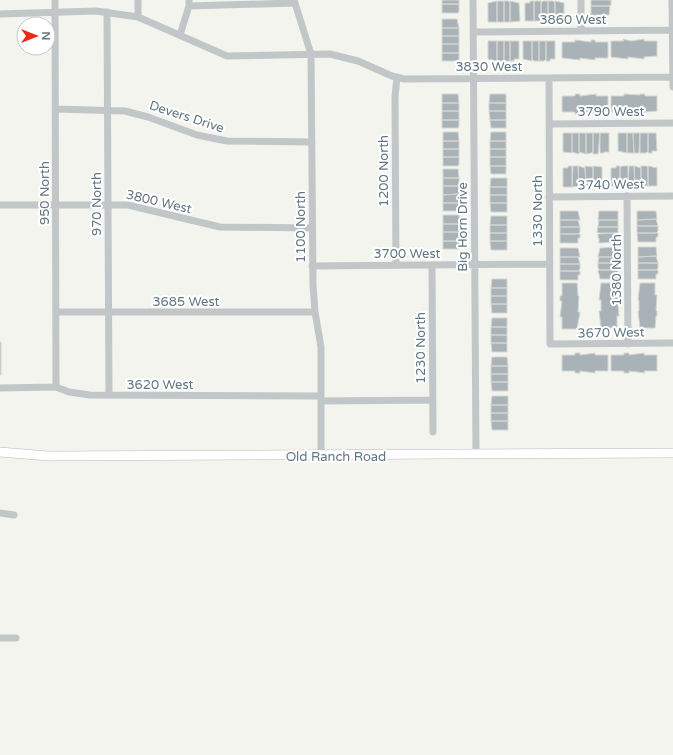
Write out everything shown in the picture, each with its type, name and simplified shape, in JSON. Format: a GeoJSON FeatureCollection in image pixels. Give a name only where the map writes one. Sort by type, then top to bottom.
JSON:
{"type":"FeatureCollection","features":[{"type":"Feature","properties":{"kind":"street","name":"950 North"},"geometry":{"type":"LineString","coordinates":[[56,0],[56,387]]}},
{"type":"Feature","properties":{"kind":"street"},"geometry":{"type":"LineString","coordinates":[[138,0],[138,17]]}},
{"type":"Feature","properties":{"kind":"street","name":"Big Horn Drive"},"geometry":{"type":"LineString","coordinates":[[473,0],[476,455]]}},
{"type":"Feature","properties":{"kind":"street"},"geometry":{"type":"LineString","coordinates":[[581,0],[581,31]]}},
{"type":"Feature","properties":{"kind":"street"},"geometry":{"type":"LineString","coordinates":[[672,0],[673,87]]}},
{"type":"Feature","properties":{"kind":"street"},"geometry":{"type":"LineString","coordinates":[[180,35],[189,3],[295,2]]}},
{"type":"Feature","properties":{"kind":"street","name":"1100 North"},"geometry":{"type":"LineString","coordinates":[[295,2],[310,54],[312,266],[315,312],[320,337],[321,456]]}},
{"type":"Feature","properties":{"kind":"street","name":"3830 West"},"geometry":{"type":"LineString","coordinates":[[0,14],[56,11],[107,12],[138,17],[227,56],[330,54],[349,58],[397,77],[673,77]]}},
{"type":"Feature","properties":{"kind":"street","name":"970 North"},"geometry":{"type":"LineString","coordinates":[[107,12],[109,395]]}},
{"type":"Feature","properties":{"kind":"street","name":"3860 West"},"geometry":{"type":"LineString","coordinates":[[473,32],[673,30]]}},
{"type":"Feature","properties":{"kind":"street","name":"1200 North"},"geometry":{"type":"LineString","coordinates":[[396,265],[395,97],[397,77]]}},
{"type":"Feature","properties":{"kind":"street","name":"1330 North"},"geometry":{"type":"LineString","coordinates":[[549,78],[550,344]]}},
{"type":"Feature","properties":{"kind":"street","name":"Devers Drive"},"geometry":{"type":"LineString","coordinates":[[56,109],[108,109],[137,113],[196,135],[216,140],[237,142],[312,142]]}},
{"type":"Feature","properties":{"kind":"street","name":"3790 West"},"geometry":{"type":"LineString","coordinates":[[549,124],[673,123]]}},
{"type":"Feature","properties":{"kind":"street","name":"1380 North"},"geometry":{"type":"LineString","coordinates":[[627,196],[628,344]]}},
{"type":"Feature","properties":{"kind":"street","name":"3740 West"},"geometry":{"type":"LineString","coordinates":[[549,197],[673,196]]}},
{"type":"Feature","properties":{"kind":"street","name":"3800 West"},"geometry":{"type":"LineString","coordinates":[[0,205],[108,204],[137,206],[220,226],[312,228]]}},
{"type":"Feature","properties":{"kind":"street","name":"3700 West"},"geometry":{"type":"LineString","coordinates":[[312,266],[550,264]]}},
{"type":"Feature","properties":{"kind":"street","name":"1230 North"},"geometry":{"type":"LineString","coordinates":[[432,265],[433,432]]}},
{"type":"Feature","properties":{"kind":"street","name":"3685 West"},"geometry":{"type":"LineString","coordinates":[[57,312],[315,312]]}},
{"type":"Feature","properties":{"kind":"street","name":"3670 West"},"geometry":{"type":"LineString","coordinates":[[550,344],[673,343]]}},
{"type":"Feature","properties":{"kind":"street","name":"3620 West"},"geometry":{"type":"LineString","coordinates":[[0,388],[56,387],[69,392],[90,396],[109,395],[432,400]]}},
{"type":"Feature","properties":{"kind":"street","name":"Old Ranch Road"},"geometry":{"type":"LineString","coordinates":[[0,452],[48,456],[321,456],[673,453]]}},
{"type":"Feature","properties":{"kind":"street"},"geometry":{"type":"LineString","coordinates":[[0,513],[14,515]]}},
{"type":"Feature","properties":{"kind":"street"},"geometry":{"type":"LineString","coordinates":[[0,638],[16,638]]}},
{"type":"Feature","properties":{"kind":"building"},"geometry":{"type":"Polygon","coordinates":[[[442,0],[459,0],[459,4],[442,4],[442,0]]]}},
{"type":"Feature","properties":{"kind":"building"},"geometry":{"type":"Polygon","coordinates":[[[591,0],[611,0],[611,5],[591,6],[591,0]]]}},
{"type":"Feature","properties":{"kind":"building"},"geometry":{"type":"Polygon","coordinates":[[[497,1],[497,22],[488,22],[488,3],[497,1]]]}},
{"type":"Feature","properties":{"kind":"building"},"geometry":{"type":"Polygon","coordinates":[[[498,1],[504,1],[504,22],[497,22],[498,1]]]}},
{"type":"Feature","properties":{"kind":"building"},"geometry":{"type":"Polygon","coordinates":[[[504,1],[509,1],[510,3],[510,22],[504,22],[504,1]]]}},
{"type":"Feature","properties":{"kind":"building"},"geometry":{"type":"Polygon","coordinates":[[[510,1],[519,3],[520,21],[510,22],[510,1]]]}},
{"type":"Feature","properties":{"kind":"building"},"geometry":{"type":"Polygon","coordinates":[[[530,1],[534,1],[534,21],[525,21],[525,3],[530,3],[530,1]]]}},
{"type":"Feature","properties":{"kind":"building"},"geometry":{"type":"Polygon","coordinates":[[[535,1],[541,1],[541,21],[534,21],[535,1]]]}},
{"type":"Feature","properties":{"kind":"building"},"geometry":{"type":"Polygon","coordinates":[[[543,1],[548,1],[548,21],[541,21],[541,3],[543,1]]]}},
{"type":"Feature","properties":{"kind":"building"},"geometry":{"type":"Polygon","coordinates":[[[548,1],[553,1],[555,3],[555,21],[548,21],[548,1]]]}},
{"type":"Feature","properties":{"kind":"building"},"geometry":{"type":"Polygon","coordinates":[[[555,1],[564,3],[564,21],[555,21],[555,1]]]}},
{"type":"Feature","properties":{"kind":"building"},"geometry":{"type":"Polygon","coordinates":[[[442,4],[459,4],[459,11],[458,13],[442,13],[442,4]]]}},
{"type":"Feature","properties":{"kind":"building"},"geometry":{"type":"Polygon","coordinates":[[[591,6],[610,6],[609,15],[591,15],[591,6]]]}},
{"type":"Feature","properties":{"kind":"building"},"geometry":{"type":"Polygon","coordinates":[[[442,19],[457,19],[459,28],[442,28],[442,19]]]}},
{"type":"Feature","properties":{"kind":"building"},"geometry":{"type":"Polygon","coordinates":[[[442,28],[459,28],[459,36],[442,36],[442,28]]]}},
{"type":"Feature","properties":{"kind":"building"},"geometry":{"type":"Polygon","coordinates":[[[442,36],[459,36],[459,44],[442,44],[442,36]]]}},
{"type":"Feature","properties":{"kind":"building"},"geometry":{"type":"Polygon","coordinates":[[[623,39],[631,41],[644,39],[644,41],[657,41],[657,56],[644,57],[644,59],[611,57],[611,41],[624,41],[623,39]]]}},
{"type":"Feature","properties":{"kind":"building"},"geometry":{"type":"Polygon","coordinates":[[[575,40],[591,42],[591,40],[595,40],[595,42],[608,42],[608,58],[595,58],[595,60],[580,58],[580,60],[562,58],[562,42],[575,42],[575,40]]]}},
{"type":"Feature","properties":{"kind":"building"},"geometry":{"type":"Polygon","coordinates":[[[488,41],[497,41],[497,61],[488,59],[488,41]]]}},
{"type":"Feature","properties":{"kind":"building"},"geometry":{"type":"Polygon","coordinates":[[[497,41],[504,41],[504,61],[498,61],[497,59],[497,41]]]}},
{"type":"Feature","properties":{"kind":"building"},"geometry":{"type":"Polygon","coordinates":[[[504,41],[510,41],[509,61],[504,61],[504,41]]]}},
{"type":"Feature","properties":{"kind":"building"},"geometry":{"type":"Polygon","coordinates":[[[510,41],[519,41],[519,59],[514,59],[514,61],[510,61],[510,41]]]}},
{"type":"Feature","properties":{"kind":"building"},"geometry":{"type":"Polygon","coordinates":[[[523,41],[532,41],[532,61],[523,59],[523,41]]]}},
{"type":"Feature","properties":{"kind":"building"},"geometry":{"type":"Polygon","coordinates":[[[532,41],[539,41],[539,61],[534,61],[532,59],[532,41]]]}},
{"type":"Feature","properties":{"kind":"building"},"geometry":{"type":"Polygon","coordinates":[[[539,41],[546,41],[546,59],[544,61],[539,61],[539,41]]]}},
{"type":"Feature","properties":{"kind":"building"},"geometry":{"type":"Polygon","coordinates":[[[546,41],[555,41],[555,59],[550,59],[550,61],[546,61],[546,41]]]}},
{"type":"Feature","properties":{"kind":"building"},"geometry":{"type":"Polygon","coordinates":[[[442,44],[459,44],[459,53],[442,53],[442,44]]]}},
{"type":"Feature","properties":{"kind":"building"},"geometry":{"type":"Polygon","coordinates":[[[442,53],[459,53],[459,59],[458,61],[442,61],[442,53]]]}},
{"type":"Feature","properties":{"kind":"building"},"geometry":{"type":"Polygon","coordinates":[[[442,94],[458,94],[459,103],[442,103],[442,94]]]}},
{"type":"Feature","properties":{"kind":"building"},"geometry":{"type":"Polygon","coordinates":[[[490,94],[506,94],[506,103],[489,103],[490,94]]]}},
{"type":"Feature","properties":{"kind":"building"},"geometry":{"type":"Polygon","coordinates":[[[575,94],[580,94],[580,96],[596,94],[596,96],[608,96],[608,111],[596,112],[596,114],[580,112],[580,114],[575,114],[575,112],[562,112],[562,96],[575,96],[575,94]]]}},
{"type":"Feature","properties":{"kind":"building"},"geometry":{"type":"Polygon","coordinates":[[[624,94],[645,94],[645,96],[657,96],[657,111],[645,113],[629,112],[629,114],[624,114],[624,112],[611,112],[611,96],[624,96],[624,94]]]}},
{"type":"Feature","properties":{"kind":"building"},"geometry":{"type":"Polygon","coordinates":[[[442,103],[459,103],[459,111],[442,111],[442,103]]]}},
{"type":"Feature","properties":{"kind":"building"},"geometry":{"type":"Polygon","coordinates":[[[489,103],[506,103],[506,111],[489,111],[489,103]]]}},
{"type":"Feature","properties":{"kind":"building"},"geometry":{"type":"Polygon","coordinates":[[[442,111],[459,111],[459,120],[442,120],[442,111]]]}},
{"type":"Feature","properties":{"kind":"building"},"geometry":{"type":"Polygon","coordinates":[[[489,111],[506,111],[506,120],[490,120],[489,111]]]}},
{"type":"Feature","properties":{"kind":"building"},"geometry":{"type":"Polygon","coordinates":[[[442,120],[459,120],[459,126],[458,128],[442,128],[442,120]]]}},
{"type":"Feature","properties":{"kind":"building"},"geometry":{"type":"Polygon","coordinates":[[[490,120],[506,120],[506,128],[491,128],[490,120]]]}},
{"type":"Feature","properties":{"kind":"building"},"geometry":{"type":"Polygon","coordinates":[[[443,132],[458,132],[459,141],[443,141],[443,132]]]}},
{"type":"Feature","properties":{"kind":"building"},"geometry":{"type":"Polygon","coordinates":[[[491,132],[506,132],[506,141],[490,141],[491,132]]]}},
{"type":"Feature","properties":{"kind":"building"},"geometry":{"type":"Polygon","coordinates":[[[563,133],[572,133],[572,153],[563,152],[563,133]]]}},
{"type":"Feature","properties":{"kind":"building"},"geometry":{"type":"Polygon","coordinates":[[[572,133],[579,133],[579,154],[572,152],[572,133]]]}},
{"type":"Feature","properties":{"kind":"building"},"geometry":{"type":"Polygon","coordinates":[[[579,133],[586,133],[586,154],[579,152],[579,133]]]}},
{"type":"Feature","properties":{"kind":"building"},"geometry":{"type":"Polygon","coordinates":[[[586,133],[593,133],[593,152],[586,154],[586,133]]]}},
{"type":"Feature","properties":{"kind":"building"},"geometry":{"type":"Polygon","coordinates":[[[593,133],[600,133],[598,154],[593,154],[593,133]]]}},
{"type":"Feature","properties":{"kind":"building"},"geometry":{"type":"Polygon","coordinates":[[[600,133],[609,133],[609,152],[600,153],[600,133]]]}},
{"type":"Feature","properties":{"kind":"building"},"geometry":{"type":"Polygon","coordinates":[[[618,133],[627,133],[627,153],[618,151],[618,133]]]}},
{"type":"Feature","properties":{"kind":"building"},"geometry":{"type":"Polygon","coordinates":[[[627,133],[633,133],[634,153],[628,153],[627,151],[627,133]]]}},
{"type":"Feature","properties":{"kind":"building"},"geometry":{"type":"Polygon","coordinates":[[[633,133],[640,133],[639,153],[634,153],[633,133]]]}},
{"type":"Feature","properties":{"kind":"building"},"geometry":{"type":"Polygon","coordinates":[[[640,133],[648,133],[648,151],[646,153],[640,153],[640,133]]]}},
{"type":"Feature","properties":{"kind":"building"},"geometry":{"type":"Polygon","coordinates":[[[648,133],[656,133],[657,151],[652,151],[652,153],[648,153],[648,133]]]}},
{"type":"Feature","properties":{"kind":"building"},"geometry":{"type":"Polygon","coordinates":[[[443,141],[459,141],[459,149],[443,149],[443,141]]]}},
{"type":"Feature","properties":{"kind":"building"},"geometry":{"type":"Polygon","coordinates":[[[490,141],[506,141],[506,149],[490,149],[490,141]]]}},
{"type":"Feature","properties":{"kind":"building"},"geometry":{"type":"Polygon","coordinates":[[[443,149],[459,149],[459,157],[443,157],[443,149]]]}},
{"type":"Feature","properties":{"kind":"building"},"geometry":{"type":"Polygon","coordinates":[[[490,149],[506,149],[506,157],[490,157],[490,149]]]}},
{"type":"Feature","properties":{"kind":"building"},"geometry":{"type":"Polygon","coordinates":[[[443,157],[459,157],[458,166],[443,166],[443,157]]]}},
{"type":"Feature","properties":{"kind":"building"},"geometry":{"type":"Polygon","coordinates":[[[490,157],[506,157],[506,166],[490,166],[490,157]]]}},
{"type":"Feature","properties":{"kind":"building"},"geometry":{"type":"Polygon","coordinates":[[[490,166],[506,166],[506,174],[491,174],[490,166]]]}},
{"type":"Feature","properties":{"kind":"building"},"geometry":{"type":"Polygon","coordinates":[[[568,166],[572,166],[572,187],[563,187],[563,168],[568,168],[568,166]]]}},
{"type":"Feature","properties":{"kind":"building"},"geometry":{"type":"Polygon","coordinates":[[[573,166],[578,166],[579,186],[572,187],[573,166]]]}},
{"type":"Feature","properties":{"kind":"building"},"geometry":{"type":"Polygon","coordinates":[[[578,166],[585,168],[586,186],[579,186],[578,166]]]}},
{"type":"Feature","properties":{"kind":"building"},"geometry":{"type":"Polygon","coordinates":[[[585,166],[593,167],[593,186],[586,186],[585,166]]]}},
{"type":"Feature","properties":{"kind":"building"},"geometry":{"type":"Polygon","coordinates":[[[593,166],[602,167],[602,186],[593,186],[593,166]]]}},
{"type":"Feature","properties":{"kind":"building"},"geometry":{"type":"Polygon","coordinates":[[[616,166],[620,166],[620,186],[611,186],[611,168],[616,168],[616,166]]]}},
{"type":"Feature","properties":{"kind":"building"},"geometry":{"type":"Polygon","coordinates":[[[622,166],[628,166],[628,186],[620,186],[620,168],[622,166]]]}},
{"type":"Feature","properties":{"kind":"building"},"geometry":{"type":"Polygon","coordinates":[[[629,166],[634,166],[635,186],[628,186],[629,166]]]}},
{"type":"Feature","properties":{"kind":"building"},"geometry":{"type":"Polygon","coordinates":[[[634,166],[641,168],[641,186],[635,186],[634,166]]]}},
{"type":"Feature","properties":{"kind":"building"},"geometry":{"type":"Polygon","coordinates":[[[641,166],[647,166],[648,168],[648,186],[641,186],[641,166]]]}},
{"type":"Feature","properties":{"kind":"building"},"geometry":{"type":"Polygon","coordinates":[[[648,166],[657,168],[657,186],[648,186],[648,166]]]}},
{"type":"Feature","properties":{"kind":"building"},"geometry":{"type":"Polygon","coordinates":[[[443,169],[458,169],[459,178],[443,178],[443,169]]]}},
{"type":"Feature","properties":{"kind":"building"},"geometry":{"type":"Polygon","coordinates":[[[443,178],[459,178],[459,186],[443,186],[443,178]]]}},
{"type":"Feature","properties":{"kind":"building"},"geometry":{"type":"Polygon","coordinates":[[[491,178],[507,178],[507,187],[490,187],[491,178]]]}},
{"type":"Feature","properties":{"kind":"building"},"geometry":{"type":"Polygon","coordinates":[[[443,186],[459,186],[459,194],[443,195],[443,186]]]}},
{"type":"Feature","properties":{"kind":"building"},"geometry":{"type":"Polygon","coordinates":[[[490,187],[507,187],[507,195],[490,195],[490,187]]]}},
{"type":"Feature","properties":{"kind":"building"},"geometry":{"type":"Polygon","coordinates":[[[459,194],[459,203],[443,203],[443,195],[459,194]]]}},
{"type":"Feature","properties":{"kind":"building"},"geometry":{"type":"Polygon","coordinates":[[[490,195],[507,195],[507,203],[490,203],[490,195]]]}},
{"type":"Feature","properties":{"kind":"building"},"geometry":{"type":"Polygon","coordinates":[[[443,203],[459,203],[459,209],[458,211],[443,211],[443,203]]]}},
{"type":"Feature","properties":{"kind":"building"},"geometry":{"type":"Polygon","coordinates":[[[490,203],[507,203],[507,212],[491,212],[490,203]]]}},
{"type":"Feature","properties":{"kind":"building"},"geometry":{"type":"Polygon","coordinates":[[[560,211],[578,211],[580,220],[560,220],[560,211]]]}},
{"type":"Feature","properties":{"kind":"building"},"geometry":{"type":"Polygon","coordinates":[[[599,211],[618,211],[618,220],[598,220],[599,211]]]}},
{"type":"Feature","properties":{"kind":"building"},"geometry":{"type":"Polygon","coordinates":[[[637,211],[656,211],[657,219],[637,220],[637,211]]]}},
{"type":"Feature","properties":{"kind":"building"},"geometry":{"type":"Polygon","coordinates":[[[443,215],[459,215],[460,224],[443,224],[443,215]]]}},
{"type":"Feature","properties":{"kind":"building"},"geometry":{"type":"Polygon","coordinates":[[[491,216],[507,216],[507,225],[490,225],[491,216]]]}},
{"type":"Feature","properties":{"kind":"building"},"geometry":{"type":"Polygon","coordinates":[[[656,219],[658,226],[637,226],[637,220],[656,219]]]}},
{"type":"Feature","properties":{"kind":"building"},"geometry":{"type":"Polygon","coordinates":[[[560,220],[578,220],[580,227],[560,227],[560,220]]]}},
{"type":"Feature","properties":{"kind":"building"},"geometry":{"type":"Polygon","coordinates":[[[599,220],[618,220],[618,227],[598,227],[599,220]]]}},
{"type":"Feature","properties":{"kind":"building"},"geometry":{"type":"Polygon","coordinates":[[[443,224],[460,224],[460,232],[443,232],[443,224]]]}},
{"type":"Feature","properties":{"kind":"building"},"geometry":{"type":"Polygon","coordinates":[[[490,225],[507,225],[507,233],[490,233],[490,225]]]}},
{"type":"Feature","properties":{"kind":"building"},"geometry":{"type":"Polygon","coordinates":[[[637,226],[658,226],[658,231],[656,233],[637,233],[637,226]]]}},
{"type":"Feature","properties":{"kind":"building"},"geometry":{"type":"Polygon","coordinates":[[[560,227],[580,227],[580,232],[578,234],[560,234],[560,227]]]}},
{"type":"Feature","properties":{"kind":"building"},"geometry":{"type":"Polygon","coordinates":[[[598,227],[618,227],[618,233],[599,233],[597,232],[598,227]]]}},
{"type":"Feature","properties":{"kind":"building"},"geometry":{"type":"Polygon","coordinates":[[[443,232],[460,232],[460,241],[443,241],[443,232]]]}},
{"type":"Feature","properties":{"kind":"building"},"geometry":{"type":"Polygon","coordinates":[[[490,233],[507,233],[507,241],[490,241],[490,233]]]}},
{"type":"Feature","properties":{"kind":"building"},"geometry":{"type":"Polygon","coordinates":[[[618,233],[618,242],[599,243],[598,234],[618,233]]]}},
{"type":"Feature","properties":{"kind":"building"},"geometry":{"type":"Polygon","coordinates":[[[637,233],[658,233],[658,237],[656,237],[656,242],[638,242],[637,233]]]}},
{"type":"Feature","properties":{"kind":"building"},"geometry":{"type":"Polygon","coordinates":[[[560,234],[580,234],[580,238],[578,238],[578,243],[560,243],[560,234]]]}},
{"type":"Feature","properties":{"kind":"building"},"geometry":{"type":"Polygon","coordinates":[[[443,241],[460,241],[460,247],[459,249],[443,249],[443,241]]]}},
{"type":"Feature","properties":{"kind":"building"},"geometry":{"type":"Polygon","coordinates":[[[490,241],[507,241],[507,250],[491,250],[490,241]]]}},
{"type":"Feature","properties":{"kind":"building"},"geometry":{"type":"Polygon","coordinates":[[[618,247],[618,257],[598,257],[600,248],[618,247]]]}},
{"type":"Feature","properties":{"kind":"building"},"geometry":{"type":"Polygon","coordinates":[[[638,247],[656,247],[657,256],[638,257],[638,247]]]}},
{"type":"Feature","properties":{"kind":"building"},"geometry":{"type":"Polygon","coordinates":[[[560,248],[578,248],[580,257],[560,257],[560,248]]]}},
{"type":"Feature","properties":{"kind":"building"},"geometry":{"type":"Polygon","coordinates":[[[656,256],[658,263],[638,263],[638,257],[656,256]]]}},
{"type":"Feature","properties":{"kind":"building"},"geometry":{"type":"Polygon","coordinates":[[[560,257],[578,257],[580,264],[560,264],[560,257]]]}},
{"type":"Feature","properties":{"kind":"building"},"geometry":{"type":"Polygon","coordinates":[[[599,257],[618,257],[618,263],[598,263],[599,257]]]}},
{"type":"Feature","properties":{"kind":"building"},"geometry":{"type":"Polygon","coordinates":[[[598,263],[618,263],[618,270],[600,270],[598,268],[598,263]]]}},
{"type":"Feature","properties":{"kind":"building"},"geometry":{"type":"Polygon","coordinates":[[[638,263],[658,263],[658,268],[656,270],[638,270],[638,263]]]}},
{"type":"Feature","properties":{"kind":"building"},"geometry":{"type":"Polygon","coordinates":[[[560,264],[580,264],[580,269],[578,271],[560,271],[560,264]]]}},
{"type":"Feature","properties":{"kind":"building"},"geometry":{"type":"Polygon","coordinates":[[[598,270],[618,270],[618,279],[600,279],[598,270]]]}},
{"type":"Feature","properties":{"kind":"building"},"geometry":{"type":"Polygon","coordinates":[[[638,270],[658,270],[658,274],[656,274],[656,279],[638,279],[638,270]]]}},
{"type":"Feature","properties":{"kind":"building"},"geometry":{"type":"Polygon","coordinates":[[[560,271],[580,271],[580,275],[578,275],[578,280],[560,280],[560,271]]]}},
{"type":"Feature","properties":{"kind":"building"},"geometry":{"type":"Polygon","coordinates":[[[492,279],[507,279],[507,288],[491,288],[492,279]]]}},
{"type":"Feature","properties":{"kind":"building"},"geometry":{"type":"Polygon","coordinates":[[[562,283],[577,283],[579,296],[578,312],[580,312],[577,329],[562,329],[562,317],[560,317],[562,301],[560,301],[560,296],[562,296],[562,283]]]}},
{"type":"Feature","properties":{"kind":"building"},"geometry":{"type":"Polygon","coordinates":[[[601,283],[616,283],[619,316],[617,316],[617,328],[601,328],[599,311],[601,311],[601,300],[599,300],[601,283]]]}},
{"type":"Feature","properties":{"kind":"building"},"geometry":{"type":"Polygon","coordinates":[[[640,283],[655,283],[655,295],[657,295],[657,316],[655,328],[640,328],[638,300],[640,283]]]}},
{"type":"Feature","properties":{"kind":"building"},"geometry":{"type":"Polygon","coordinates":[[[491,288],[507,288],[507,296],[491,296],[491,288]]]}},
{"type":"Feature","properties":{"kind":"building"},"geometry":{"type":"Polygon","coordinates":[[[491,296],[507,296],[507,304],[491,304],[491,296]]]}},
{"type":"Feature","properties":{"kind":"building"},"geometry":{"type":"Polygon","coordinates":[[[491,304],[507,304],[507,313],[492,313],[491,304]]]}},
{"type":"Feature","properties":{"kind":"building"},"geometry":{"type":"Polygon","coordinates":[[[492,318],[507,318],[507,327],[491,327],[492,318]]]}},
{"type":"Feature","properties":{"kind":"building"},"geometry":{"type":"Polygon","coordinates":[[[491,327],[507,327],[507,335],[491,335],[491,327]]]}},
{"type":"Feature","properties":{"kind":"building"},"geometry":{"type":"Polygon","coordinates":[[[491,335],[507,335],[507,343],[491,343],[491,335]]]}},
{"type":"Feature","properties":{"kind":"building"},"geometry":{"type":"Polygon","coordinates":[[[1,342],[1,375],[0,375],[1,342]]]}},
{"type":"Feature","properties":{"kind":"building"},"geometry":{"type":"Polygon","coordinates":[[[491,343],[507,343],[507,352],[492,352],[491,343]]]}},
{"type":"Feature","properties":{"kind":"building"},"geometry":{"type":"Polygon","coordinates":[[[575,353],[580,353],[580,355],[595,353],[595,355],[608,355],[608,371],[595,371],[595,373],[580,371],[580,373],[575,373],[575,371],[562,371],[562,355],[575,355],[575,353]]]}},
{"type":"Feature","properties":{"kind":"building"},"geometry":{"type":"Polygon","coordinates":[[[624,353],[629,353],[629,355],[644,353],[644,355],[657,355],[657,371],[644,371],[645,373],[629,371],[629,373],[624,373],[624,371],[611,371],[611,355],[624,355],[624,353]]]}},
{"type":"Feature","properties":{"kind":"building"},"geometry":{"type":"Polygon","coordinates":[[[492,357],[507,357],[508,366],[491,366],[492,357]]]}},
{"type":"Feature","properties":{"kind":"building"},"geometry":{"type":"Polygon","coordinates":[[[491,366],[508,366],[508,374],[491,374],[491,366]]]}},
{"type":"Feature","properties":{"kind":"building"},"geometry":{"type":"Polygon","coordinates":[[[491,374],[508,374],[508,382],[491,382],[491,374]]]}},
{"type":"Feature","properties":{"kind":"building"},"geometry":{"type":"Polygon","coordinates":[[[491,382],[508,382],[508,391],[492,391],[491,382]]]}},
{"type":"Feature","properties":{"kind":"building"},"geometry":{"type":"Polygon","coordinates":[[[492,396],[508,396],[508,405],[491,405],[492,396]]]}},
{"type":"Feature","properties":{"kind":"building"},"geometry":{"type":"Polygon","coordinates":[[[491,405],[508,405],[508,413],[491,413],[491,405]]]}},
{"type":"Feature","properties":{"kind":"building"},"geometry":{"type":"Polygon","coordinates":[[[491,413],[508,413],[508,421],[491,421],[491,413]]]}},
{"type":"Feature","properties":{"kind":"building"},"geometry":{"type":"Polygon","coordinates":[[[491,421],[508,421],[508,430],[492,430],[491,421]]]}}]}
